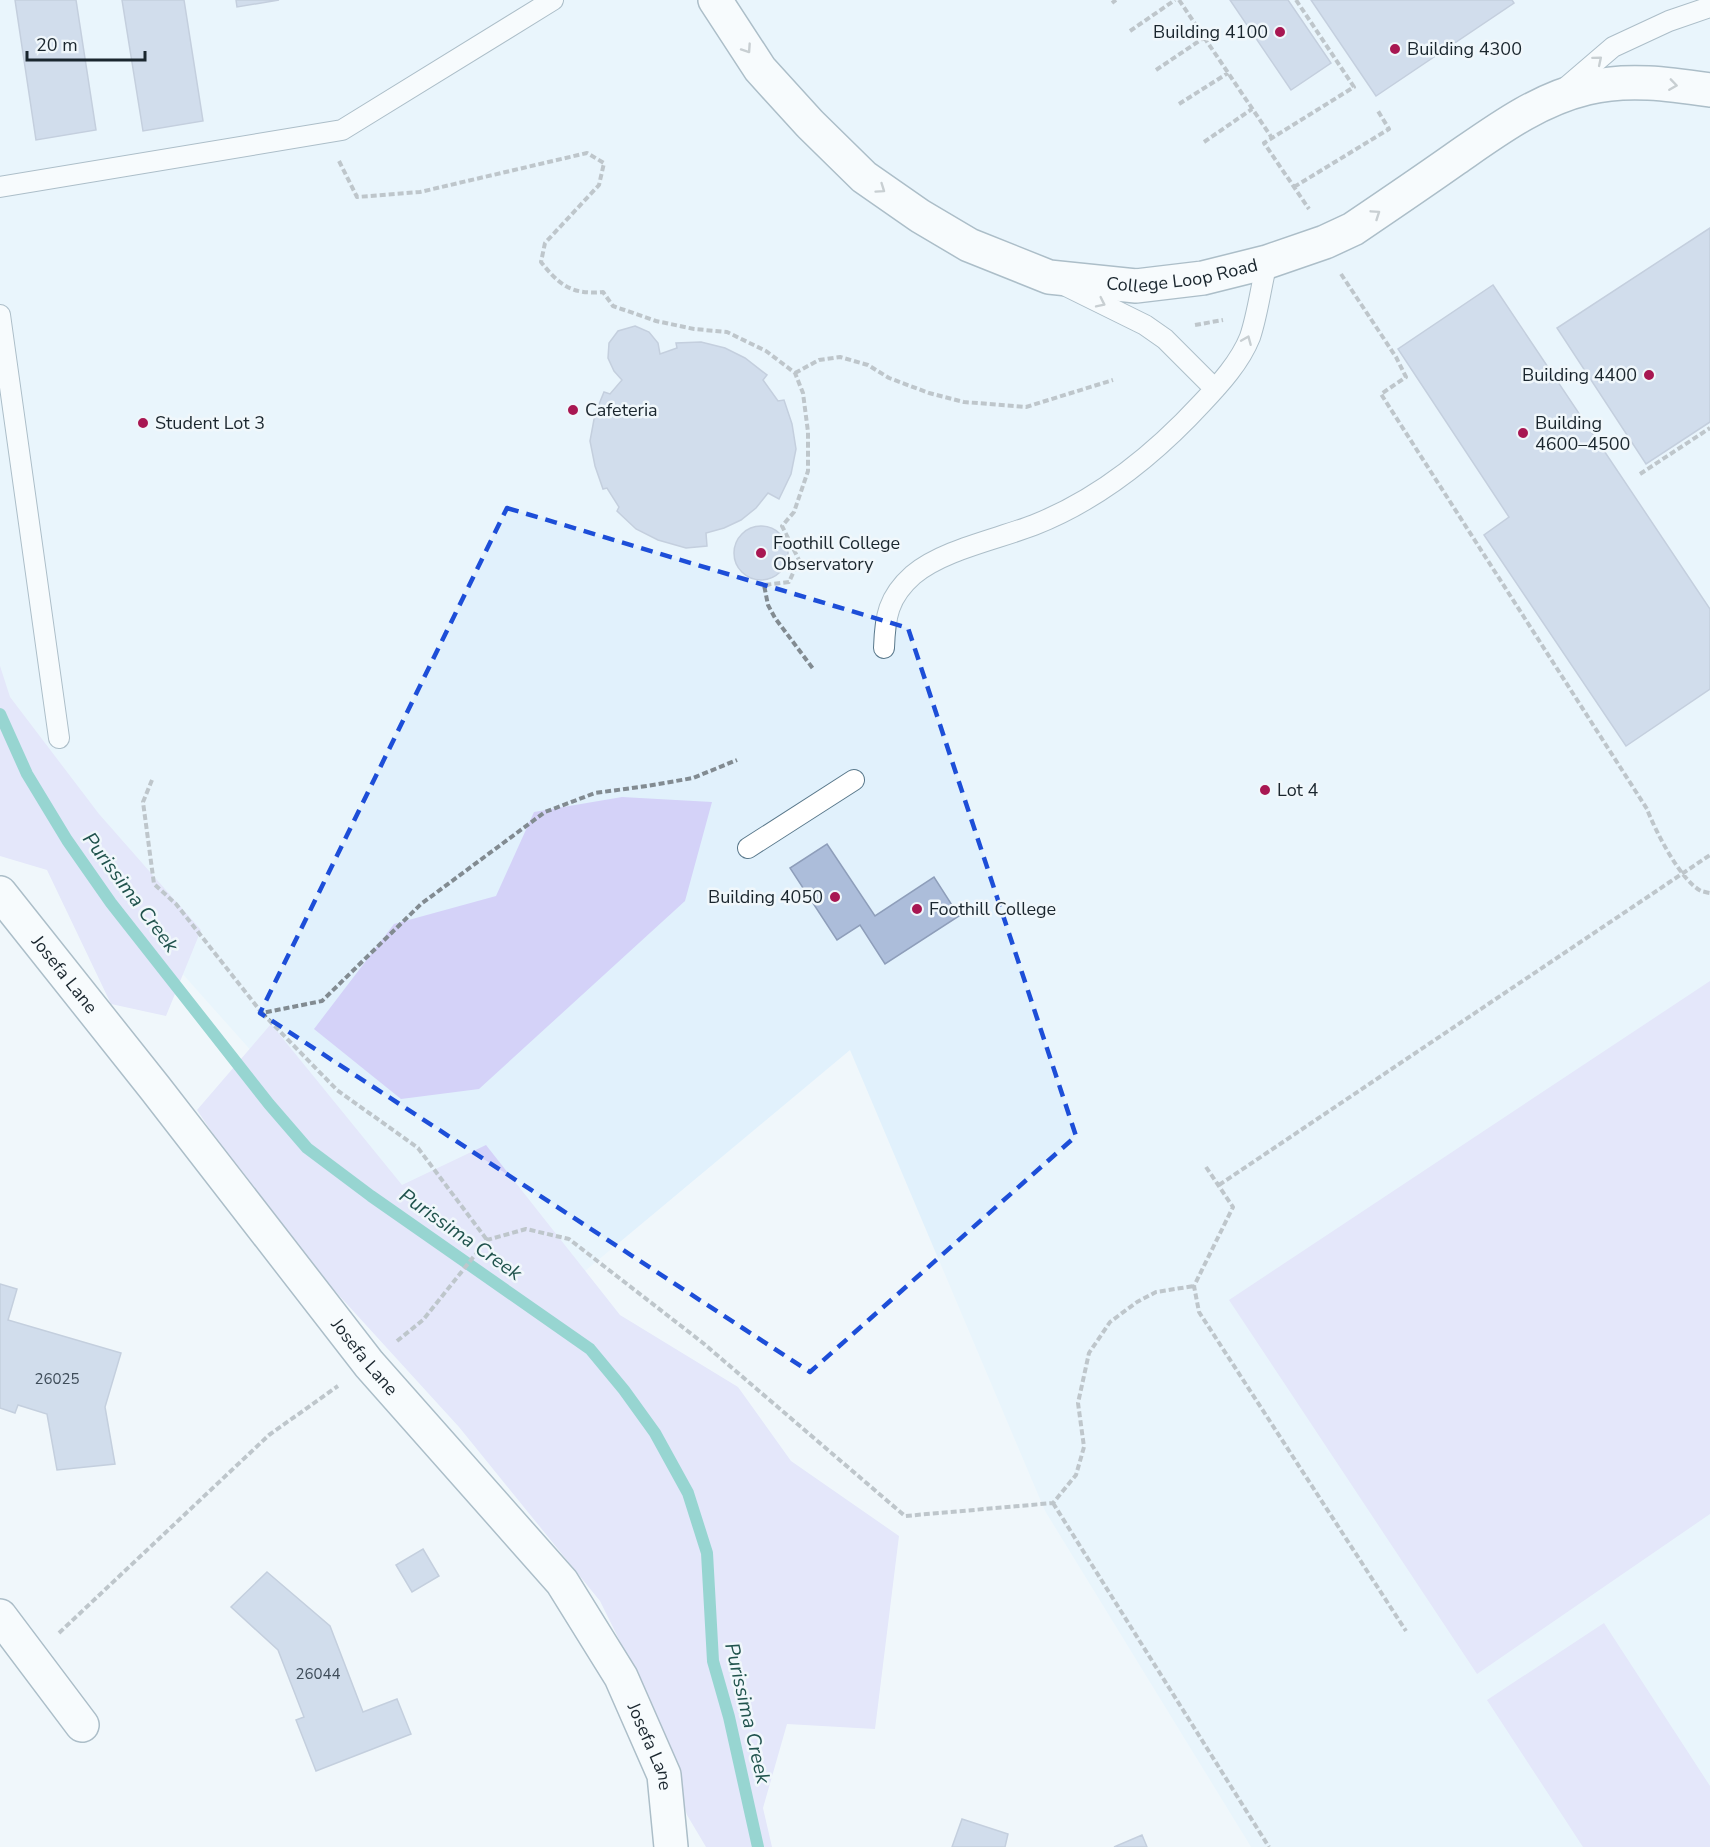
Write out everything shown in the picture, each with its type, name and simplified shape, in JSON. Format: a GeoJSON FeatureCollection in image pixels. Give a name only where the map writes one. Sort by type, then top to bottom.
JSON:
{"type":"FeatureCollection","features":[{"type":"Feature","properties":{"kind":"street","name":"College Loop Road"},"geometry":{"type":"LineString","coordinates":[[715,0],[760,69],[810,124],[864,177],[920,216],[969,245],[1049,278],[1136,286],[1203,278],[1267,262],[1325,242],[1353,229],[1513,119],[1553,98],[1589,87],[1620,83],[1659,83],[1710,90]]}},
{"type":"Feature","properties":{"kind":"street","name":"Josefa Lane"},"geometry":{"type":"LineString","coordinates":[[0,893],[369,1364],[562,1582],[621,1677],[664,1775],[671,1847]]}},
{"type":"Feature","properties":{"kind":"street"},"geometry":{"type":"LineString","coordinates":[[0,1616],[82,1725]]}},
{"type":"Feature","properties":{"kind":"lane"},"geometry":{"type":"LineString","coordinates":[[0,187],[342,130],[553,0]]}},
{"type":"Feature","properties":{"kind":"lane"},"geometry":{"type":"LineString","coordinates":[[1553,98],[1613,47],[1669,21],[1710,7]]}},
{"type":"Feature","properties":{"kind":"lane"},"geometry":{"type":"LineString","coordinates":[[884,648],[885,620],[894,596],[912,576],[932,562],[1036,524],[1104,489],[1141,463],[1171,437],[1215,389],[1239,358],[1250,337],[1267,262]]}},
{"type":"Feature","properties":{"kind":"lane"},"geometry":{"type":"LineString","coordinates":[[1049,278],[1145,325],[1165,339],[1215,389]]}},
{"type":"Feature","properties":{"kind":"lane"},"geometry":{"type":"LineString","coordinates":[[0,315],[59,738]]}},
{"type":"Feature","properties":{"kind":"lane"},"geometry":{"type":"LineString","coordinates":[[748,848],[854,780]]}},
{"type":"Feature","properties":{"kind":"path"},"geometry":{"type":"LineString","coordinates":[[1130,31],[1177,0],[1205,37],[1272,138]]}},
{"type":"Feature","properties":{"kind":"path"},"geometry":{"type":"LineString","coordinates":[[1296,0],[1354,87],[1264,143],[1315,218]]}},
{"type":"Feature","properties":{"kind":"path"},"geometry":{"type":"LineString","coordinates":[[1156,70],[1205,37]]}},
{"type":"Feature","properties":{"kind":"path"},"geometry":{"type":"LineString","coordinates":[[1179,104],[1228,73]]}},
{"type":"Feature","properties":{"kind":"path"},"geometry":{"type":"LineString","coordinates":[[1204,141],[1252,109]]}},
{"type":"Feature","properties":{"kind":"path"},"geometry":{"type":"LineString","coordinates":[[1294,187],[1389,129],[1378,111]]}},
{"type":"Feature","properties":{"kind":"path"},"geometry":{"type":"LineString","coordinates":[[336,155],[357,197],[420,192],[587,153],[604,163],[599,185],[545,243],[541,261],[552,276],[568,288],[586,294],[603,292],[613,306],[656,321],[694,329],[726,332],[766,351],[795,373],[803,393],[808,432],[808,471],[794,512],[782,525],[799,560],[789,582],[764,585],[768,605],[814,670]]}},
{"type":"Feature","properties":{"kind":"path"},"geometry":{"type":"LineString","coordinates":[[1344,279],[1396,357],[1406,377],[1381,394],[1647,809],[1655,830],[1683,873],[1701,891],[1710,893]]}},
{"type":"Feature","properties":{"kind":"path"},"geometry":{"type":"LineString","coordinates":[[1194,325],[1229,319]]}},
{"type":"Feature","properties":{"kind":"path"},"geometry":{"type":"LineString","coordinates":[[795,373],[819,360],[840,357],[868,365],[888,378],[929,393],[964,402],[1026,407],[1113,381]]}},
{"type":"Feature","properties":{"kind":"path"},"geometry":{"type":"LineString","coordinates":[[1640,474],[1710,428]]}},
{"type":"Feature","properties":{"kind":"path"},"geometry":{"type":"LineString","coordinates":[[262,1013],[322,1001],[421,904],[545,812],[595,793],[693,778],[737,760]]}},
{"type":"Feature","properties":{"kind":"path"},"geometry":{"type":"LineString","coordinates":[[152,780],[143,802],[154,884],[176,904],[262,1013],[337,1090],[418,1148],[487,1240]]}},
{"type":"Feature","properties":{"kind":"path"},"geometry":{"type":"LineString","coordinates":[[1219,1185],[1710,855]]}},
{"type":"Feature","properties":{"kind":"path"},"geometry":{"type":"LineString","coordinates":[[1206,1167],[1233,1207],[1194,1287],[1199,1312],[1406,1631]]}},
{"type":"Feature","properties":{"kind":"path"},"geometry":{"type":"LineString","coordinates":[[33,1658],[269,1435],[369,1364],[423,1320],[487,1240],[526,1229],[570,1239],[703,1343],[905,1516],[1053,1503],[1076,1475],[1084,1447],[1078,1403],[1089,1353],[1110,1322],[1137,1302],[1156,1292],[1194,1287]]}},
{"type":"Feature","properties":{"kind":"path"},"geometry":{"type":"LineString","coordinates":[[1053,1503],[1269,1847]]}},
{"type":"Feature","properties":{"kind":"highlighted area"},"geometry":{"type":"Polygon","coordinates":[[[507,508],[908,628],[1076,1136],[810,1372],[260,1013],[507,508]]]}},
{"type":"Feature","properties":{"kind":"shaded area","name":"Foothill College"},"geometry":{"type":"Polygon","coordinates":[[[0,0],[1710,0],[1710,1847],[1251,1847],[1045,1511],[850,1050],[506,1337],[0,769],[0,0]]]}},
{"type":"Feature","properties":{"kind":"shaded area"},"geometry":{"type":"Polygon","coordinates":[[[0,666],[10,697],[99,814],[201,930],[166,1016],[111,1004],[47,870],[0,856],[0,666]]]}},
{"type":"Feature","properties":{"kind":"shaded area"},"geometry":{"type":"Polygon","coordinates":[[[622,797],[712,802],[685,901],[479,1089],[401,1099],[314,1029],[394,924],[496,896],[534,812],[622,797]]]}},
{"type":"Feature","properties":{"kind":"shaded area"},"geometry":{"type":"Polygon","coordinates":[[[1710,981],[1710,1514],[1477,1674],[1229,1300],[1710,981]]]}},
{"type":"Feature","properties":{"kind":"shaded area"},"geometry":{"type":"Polygon","coordinates":[[[271,1024],[402,1185],[486,1145],[620,1315],[738,1387],[791,1461],[899,1536],[875,1729],[787,1724],[763,1808],[772,1847],[706,1847],[687,1815],[656,1714],[600,1601],[459,1427],[272,1222],[197,1110],[271,1024]]]}},
{"type":"Feature","properties":{"kind":"shaded area"},"geometry":{"type":"Polygon","coordinates":[[[1604,1623],[1710,1786],[1710,1847],[1583,1847],[1487,1700],[1604,1623]]]}},
{"type":"Feature","properties":{"kind":"building"},"geometry":{"type":"Polygon","coordinates":[[[15,0],[76,0],[96,130],[36,140],[15,0]]]}},
{"type":"Feature","properties":{"kind":"building"},"geometry":{"type":"Polygon","coordinates":[[[122,0],[184,0],[203,121],[143,131],[122,0]]]}},
{"type":"Feature","properties":{"kind":"building"},"geometry":{"type":"Polygon","coordinates":[[[236,0],[279,0],[237,7],[236,0]]]}},
{"type":"Feature","properties":{"kind":"building","name":"Building 4100"},"geometry":{"type":"Polygon","coordinates":[[[1230,0],[1288,0],[1331,63],[1291,90],[1230,0]]]}},
{"type":"Feature","properties":{"kind":"building","name":"Building 4300"},"geometry":{"type":"Polygon","coordinates":[[[1311,0],[1512,0],[1514,3],[1376,96],[1311,0]]]}},
{"type":"Feature","properties":{"kind":"building","name":"Building 4400"},"geometry":{"type":"Polygon","coordinates":[[[1710,228],[1710,422],[1646,464],[1557,328],[1710,228]]]}},
{"type":"Feature","properties":{"kind":"building","name":"Building 4600–4500"},"geometry":{"type":"Polygon","coordinates":[[[1493,285],[1710,609],[1710,689],[1626,746],[1484,535],[1509,517],[1398,349],[1493,285]]]}},
{"type":"Feature","properties":{"kind":"building"},"geometry":{"type":"Polygon","coordinates":[[[635,326],[649,332],[658,343],[660,354],[677,348],[676,343],[701,342],[725,348],[745,358],[767,375],[763,380],[778,401],[784,400],[792,424],[796,449],[791,474],[779,499],[768,493],[756,508],[741,520],[706,533],[707,546],[686,548],[658,540],[636,529],[617,511],[619,507],[607,488],[603,489],[595,466],[590,441],[595,414],[604,392],[610,394],[622,380],[614,371],[608,358],[609,343],[618,331],[635,326]]]}},
{"type":"Feature","properties":{"kind":"building","name":"Foothill College Observatory"},"geometry":{"type":"Polygon","coordinates":[[[761,526],[771,528],[780,534],[786,543],[788,553],[786,563],[780,572],[771,578],[761,580],[751,578],[742,572],[736,563],[734,553],[736,543],[742,534],[751,528],[761,526]]]}},
{"type":"Feature","properties":{"kind":"building","name":"Building 4050"},"geometry":{"type":"Polygon","coordinates":[[[827,844],[875,916],[934,877],[959,916],[885,964],[860,925],[837,940],[790,868],[827,844]]]}},
{"type":"Feature","properties":{"kind":"building"},"geometry":{"type":"Polygon","coordinates":[[[0,1284],[17,1289],[8,1320],[121,1353],[105,1407],[115,1464],[57,1470],[47,1414],[18,1405],[15,1413],[0,1408],[0,1284]]]}},
{"type":"Feature","properties":{"kind":"building"},"geometry":{"type":"Polygon","coordinates":[[[423,1549],[439,1576],[412,1592],[396,1565],[423,1549]]]}},
{"type":"Feature","properties":{"kind":"building"},"geometry":{"type":"Polygon","coordinates":[[[267,1572],[330,1626],[363,1712],[397,1699],[411,1734],[316,1771],[296,1720],[304,1717],[278,1650],[231,1607],[267,1572]]]}},
{"type":"Feature","properties":{"kind":"building"},"geometry":{"type":"Polygon","coordinates":[[[962,1819],[1008,1834],[1005,1847],[952,1847],[962,1819]]]}},
{"type":"Feature","properties":{"kind":"building"},"geometry":{"type":"Polygon","coordinates":[[[1142,1835],[1147,1847],[1114,1847],[1142,1835]]]}},
{"type":"Feature","properties":{"kind":"waterway","name":"Purissima Creek"},"geometry":{"type":"LineString","coordinates":[[0,714],[27,774],[67,840],[111,903],[269,1104],[307,1148],[371,1196],[590,1349],[655,1433],[688,1493],[707,1553],[713,1661],[729,1717],[758,1847]]}},
{"type":"Feature","properties":{"kind":"place","name":"Building 4100"},"geometry":{"type":"Point","coordinates":[1280,32]}},
{"type":"Feature","properties":{"kind":"place","name":"Building 4300"},"geometry":{"type":"Point","coordinates":[1395,49]}},
{"type":"Feature","properties":{"kind":"place","name":"Building 4400"},"geometry":{"type":"Point","coordinates":[1649,375]}},
{"type":"Feature","properties":{"kind":"place","name":"Cafeteria"},"geometry":{"type":"Point","coordinates":[573,410]}},
{"type":"Feature","properties":{"kind":"place","name":"Student Lot 3"},"geometry":{"type":"Point","coordinates":[143,423]}},
{"type":"Feature","properties":{"kind":"place","name":"Building 4600–4500"},"geometry":{"type":"Point","coordinates":[1523,433]}},
{"type":"Feature","properties":{"kind":"place","name":"Foothill College Observatory"},"geometry":{"type":"Point","coordinates":[761,553]}},
{"type":"Feature","properties":{"kind":"place","name":"Lot 4"},"geometry":{"type":"Point","coordinates":[1265,790]}},
{"type":"Feature","properties":{"kind":"place","name":"Building 4050"},"geometry":{"type":"Point","coordinates":[835,897]}},
{"type":"Feature","properties":{"kind":"place","name":"Foothill College"},"geometry":{"type":"Point","coordinates":[917,909]}}]}
